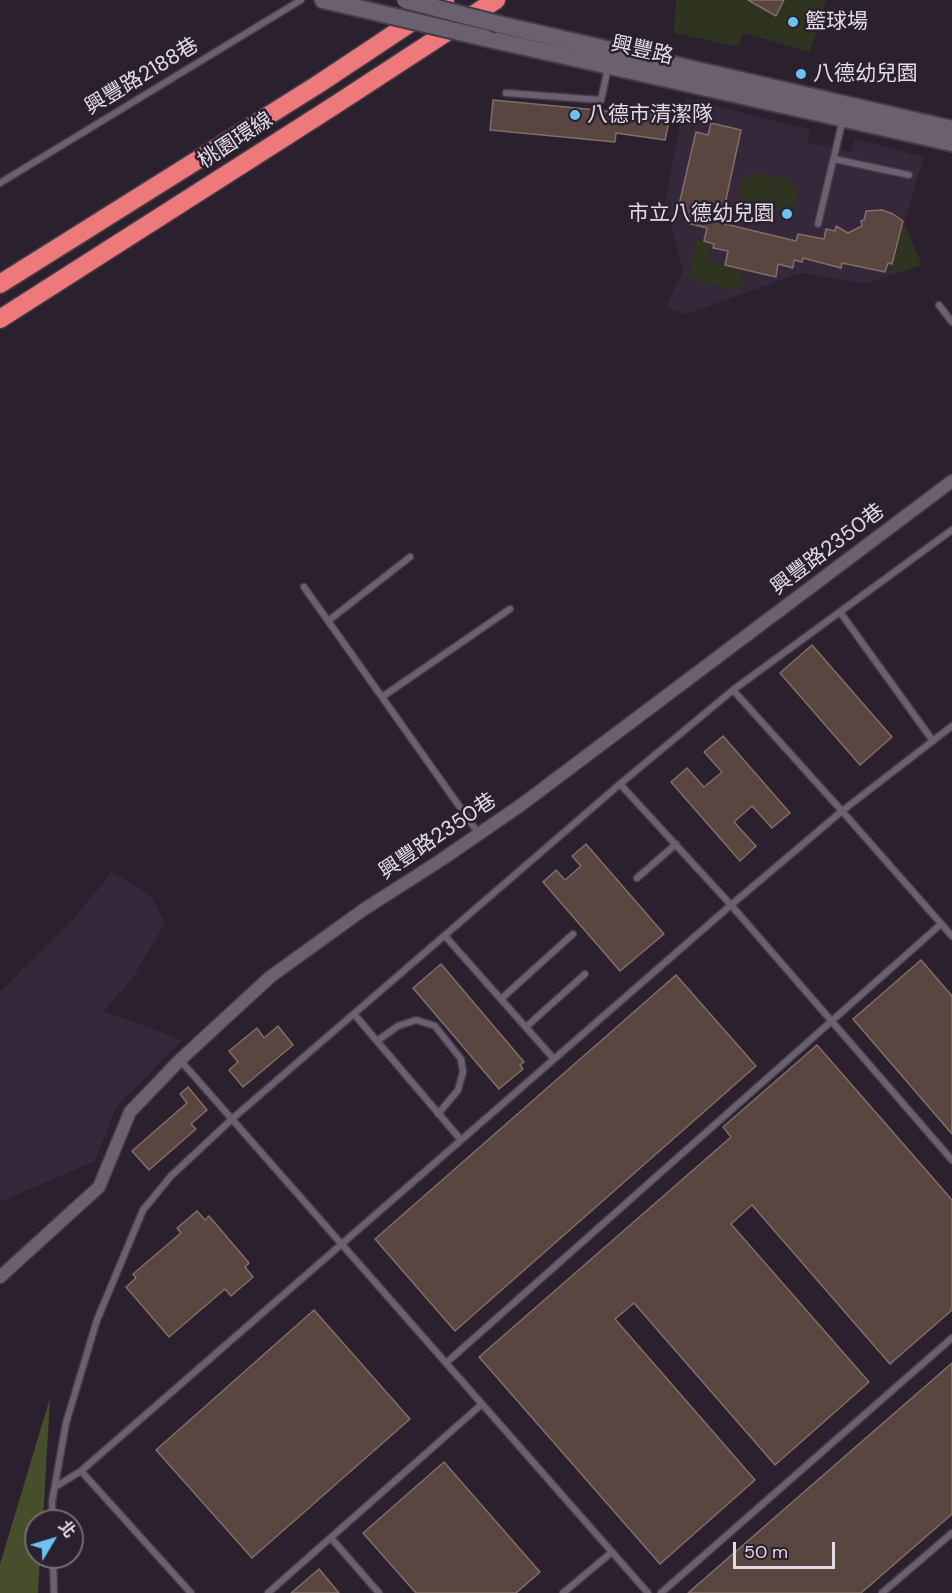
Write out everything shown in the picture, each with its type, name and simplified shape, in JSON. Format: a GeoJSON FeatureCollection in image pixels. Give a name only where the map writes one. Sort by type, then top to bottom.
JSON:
{"type":"FeatureCollection","features":[{"type":"Feature","properties":{"kind":"highway","name":"桃園環線"},"geometry":{"type":"LineString","coordinates":[[0,284],[317,85],[445,0]]}},
{"type":"Feature","properties":{"kind":"highway","name":"桃園環線"},"geometry":{"type":"LineString","coordinates":[[0,319],[496,0]]}},
{"type":"Feature","properties":{"kind":"main road","name":"興豐路"},"geometry":{"type":"LineString","coordinates":[[322,0],[485,38],[611,58],[845,111],[952,129]]}},
{"type":"Feature","properties":{"kind":"main road","name":"興豐路"},"geometry":{"type":"LineString","coordinates":[[405,0],[498,24],[611,58]]}},
{"type":"Feature","properties":{"kind":"main road","name":"興豐路"},"geometry":{"type":"LineString","coordinates":[[845,111],[952,143]]}},
{"type":"Feature","properties":{"kind":"street","name":"興豐路2350巷"},"geometry":{"type":"LineString","coordinates":[[0,1277],[99,1187],[130,1112],[180,1060],[270,977],[363,910],[441,860],[530,798],[952,481]]}},
{"type":"Feature","properties":{"kind":"lane","name":"興豐路2188巷"},"geometry":{"type":"LineString","coordinates":[[0,183],[301,0]]}},
{"type":"Feature","properties":{"kind":"lane"},"geometry":{"type":"LineString","coordinates":[[506,93],[601,100],[611,58]]}},
{"type":"Feature","properties":{"kind":"lane"},"geometry":{"type":"LineString","coordinates":[[818,224],[845,111]]}},
{"type":"Feature","properties":{"kind":"lane"},"geometry":{"type":"LineString","coordinates":[[834,159],[909,175]]}},
{"type":"Feature","properties":{"kind":"lane"},"geometry":{"type":"LineString","coordinates":[[939,305],[952,322]]}},
{"type":"Feature","properties":{"kind":"lane"},"geometry":{"type":"LineString","coordinates":[[52,1509],[66,1423],[97,1320],[143,1210],[171,1176],[232,1119],[620,784],[733,690],[952,530]]}},
{"type":"Feature","properties":{"kind":"lane"},"geometry":{"type":"LineString","coordinates":[[328,621],[410,557]]}},
{"type":"Feature","properties":{"kind":"lane"},"geometry":{"type":"LineString","coordinates":[[304,587],[479,834]]}},
{"type":"Feature","properties":{"kind":"lane"},"geometry":{"type":"LineString","coordinates":[[382,697],[510,609]]}},
{"type":"Feature","properties":{"kind":"lane"},"geometry":{"type":"LineString","coordinates":[[840,612],[933,741]]}},
{"type":"Feature","properties":{"kind":"lane"},"geometry":{"type":"LineString","coordinates":[[733,690],[952,936]]}},
{"type":"Feature","properties":{"kind":"lane"},"geometry":{"type":"LineString","coordinates":[[55,1487],[81,1471],[731,905],[843,811],[952,726]]}},
{"type":"Feature","properties":{"kind":"lane"},"geometry":{"type":"LineString","coordinates":[[620,784],[731,905],[952,1161]]}},
{"type":"Feature","properties":{"kind":"lane"},"geometry":{"type":"LineString","coordinates":[[637,878],[676,844]]}},
{"type":"Feature","properties":{"kind":"lane"},"geometry":{"type":"LineString","coordinates":[[446,1363],[941,924]]}},
{"type":"Feature","properties":{"kind":"lane"},"geometry":{"type":"LineString","coordinates":[[501,999],[573,934]]}},
{"type":"Feature","properties":{"kind":"lane"},"geometry":{"type":"LineString","coordinates":[[445,936],[554,1059]]}},
{"type":"Feature","properties":{"kind":"lane"},"geometry":{"type":"LineString","coordinates":[[526,1027],[585,974]]}},
{"type":"Feature","properties":{"kind":"lane"},"geometry":{"type":"LineString","coordinates":[[354,1014],[460,1140]]}},
{"type":"Feature","properties":{"kind":"lane"},"geometry":{"type":"LineString","coordinates":[[377,1041],[398,1026],[416,1020],[435,1026],[461,1059],[463,1072],[458,1090],[438,1114]]}},
{"type":"Feature","properties":{"kind":"lane"},"geometry":{"type":"LineString","coordinates":[[180,1060],[648,1593]]}},
{"type":"Feature","properties":{"kind":"lane"},"geometry":{"type":"LineString","coordinates":[[661,1593],[952,1338]]}},
{"type":"Feature","properties":{"kind":"lane"},"geometry":{"type":"LineString","coordinates":[[268,1593],[482,1404]]}},
{"type":"Feature","properties":{"kind":"lane"},"geometry":{"type":"LineString","coordinates":[[81,1471],[191,1593]]}},
{"type":"Feature","properties":{"kind":"lane"},"geometry":{"type":"LineString","coordinates":[[882,1593],[952,1533]]}},
{"type":"Feature","properties":{"kind":"lane"},"geometry":{"type":"LineString","coordinates":[[331,1538],[379,1593]]}},
{"type":"Feature","properties":{"kind":"lane"},"geometry":{"type":"LineString","coordinates":[[563,1593],[612,1551]]}},
{"type":"Feature","properties":{"kind":"lane"},"geometry":{"type":"LineString","coordinates":[[53,1569],[54,1593]]}},
{"type":"Feature","properties":{"kind":"shaded area","name":"市立八德幼兒園"},"geometry":{"type":"Polygon","coordinates":[[[685,98],[810,130],[808,143],[851,152],[855,139],[924,157],[904,224],[922,265],[864,284],[801,273],[686,314],[666,307],[683,271],[665,203],[685,98]]]}},
{"type":"Feature","properties":{"kind":"shaded area"},"geometry":{"type":"Polygon","coordinates":[[[112,872],[151,896],[165,923],[134,976],[104,1011],[182,1040],[116,1107],[95,1161],[0,1202],[0,992],[71,922],[112,872]]]}},
{"type":"Feature","properties":{"kind":"green space"},"geometry":{"type":"Polygon","coordinates":[[[676,0],[826,0],[810,52],[743,33],[739,47],[674,33],[676,0]]]}},
{"type":"Feature","properties":{"kind":"green space"},"geometry":{"type":"Polygon","coordinates":[[[758,173],[787,178],[792,182],[798,193],[796,205],[785,212],[745,203],[740,196],[742,178],[758,173]]]}},
{"type":"Feature","properties":{"kind":"green space"},"geometry":{"type":"Polygon","coordinates":[[[904,224],[922,265],[890,275],[904,224]]]}},
{"type":"Feature","properties":{"kind":"green space"},"geometry":{"type":"Polygon","coordinates":[[[697,239],[712,243],[708,260],[744,270],[738,291],[687,279],[697,239]]]}},
{"type":"Feature","properties":{"kind":"green space"},"geometry":{"type":"Polygon","coordinates":[[[50,1398],[44,1509],[24,1509],[24,1569],[39,1569],[38,1593],[0,1593],[0,1564],[50,1398]]]}},
{"type":"Feature","properties":{"kind":"building"},"geometry":{"type":"Polygon","coordinates":[[[748,0],[784,0],[776,16],[748,0]]]}},
{"type":"Feature","properties":{"kind":"building"},"geometry":{"type":"Polygon","coordinates":[[[493,100],[618,112],[617,117],[637,121],[639,109],[647,111],[647,106],[664,110],[664,115],[670,117],[665,140],[616,133],[615,142],[490,130],[493,100]]]}},
{"type":"Feature","properties":{"kind":"building"},"geometry":{"type":"Polygon","coordinates":[[[711,123],[741,130],[721,223],[796,241],[798,234],[824,239],[826,229],[835,231],[836,226],[848,233],[862,226],[861,221],[864,220],[866,211],[882,210],[903,221],[892,264],[888,263],[885,272],[842,263],[841,268],[803,258],[802,262],[794,260],[793,268],[778,264],[776,277],[725,265],[728,251],[713,248],[714,244],[704,241],[707,228],[687,223],[690,213],[678,209],[696,132],[708,135],[711,123]]]}},
{"type":"Feature","properties":{"kind":"building"},"geometry":{"type":"Polygon","coordinates":[[[812,645],[892,737],[860,765],[780,673],[812,645]]]}},
{"type":"Feature","properties":{"kind":"building"},"geometry":{"type":"Polygon","coordinates":[[[723,736],[790,813],[772,828],[752,806],[734,822],[756,846],[740,861],[671,782],[687,768],[704,787],[722,772],[704,752],[723,736]]]}},
{"type":"Feature","properties":{"kind":"building"},"geometry":{"type":"Polygon","coordinates":[[[586,844],[664,934],[620,971],[543,882],[556,870],[565,880],[581,866],[572,856],[586,844]]]}},
{"type":"Feature","properties":{"kind":"building"},"geometry":{"type":"Polygon","coordinates":[[[921,960],[952,996],[952,1134],[853,1019],[921,960]]]}},
{"type":"Feature","properties":{"kind":"building"},"geometry":{"type":"Polygon","coordinates":[[[441,964],[524,1062],[520,1065],[523,1069],[499,1089],[413,988],[441,964]]]}},
{"type":"Feature","properties":{"kind":"building"},"geometry":{"type":"Polygon","coordinates":[[[676,975],[756,1066],[455,1331],[375,1239],[676,975]]]}},
{"type":"Feature","properties":{"kind":"building"},"geometry":{"type":"Polygon","coordinates":[[[278,1026],[293,1045],[243,1087],[229,1070],[238,1062],[229,1051],[257,1028],[264,1038],[278,1026]]]}},
{"type":"Feature","properties":{"kind":"building"},"geometry":{"type":"Polygon","coordinates":[[[817,1045],[952,1200],[952,1310],[890,1364],[752,1205],[731,1224],[869,1382],[775,1465],[634,1303],[615,1319],[755,1480],[660,1564],[479,1357],[731,1137],[723,1127],[817,1045]]]}},
{"type":"Feature","properties":{"kind":"building"},"geometry":{"type":"Polygon","coordinates":[[[188,1087],[207,1110],[191,1124],[196,1129],[149,1170],[132,1151],[187,1103],[180,1094],[188,1087]]]}},
{"type":"Feature","properties":{"kind":"building"},"geometry":{"type":"Polygon","coordinates":[[[197,1211],[205,1220],[209,1216],[249,1263],[245,1267],[253,1277],[231,1296],[225,1289],[169,1337],[126,1287],[136,1278],[133,1274],[181,1233],[177,1228],[197,1211]]]}},
{"type":"Feature","properties":{"kind":"building"},"geometry":{"type":"Polygon","coordinates":[[[314,1310],[410,1419],[252,1558],[156,1450],[314,1310]]]}},
{"type":"Feature","properties":{"kind":"building"},"geometry":{"type":"Polygon","coordinates":[[[952,1363],[952,1514],[861,1593],[688,1593],[952,1363]]]}},
{"type":"Feature","properties":{"kind":"building"},"geometry":{"type":"Polygon","coordinates":[[[444,1462],[540,1572],[516,1593],[416,1593],[363,1533],[444,1462]]]}},
{"type":"Feature","properties":{"kind":"building"},"geometry":{"type":"Polygon","coordinates":[[[319,1569],[339,1593],[291,1593],[319,1569]]]}},
{"type":"Feature","properties":{"kind":"place","name":"籃球場"},"geometry":{"type":"Point","coordinates":[793,22]}},
{"type":"Feature","properties":{"kind":"place","name":"八德幼兒園"},"geometry":{"type":"Point","coordinates":[801,74]}},
{"type":"Feature","properties":{"kind":"place","name":"八德市清潔隊"},"geometry":{"type":"Point","coordinates":[575,115]}},
{"type":"Feature","properties":{"kind":"place","name":"市立八德幼兒園"},"geometry":{"type":"Point","coordinates":[787,214]}}]}
